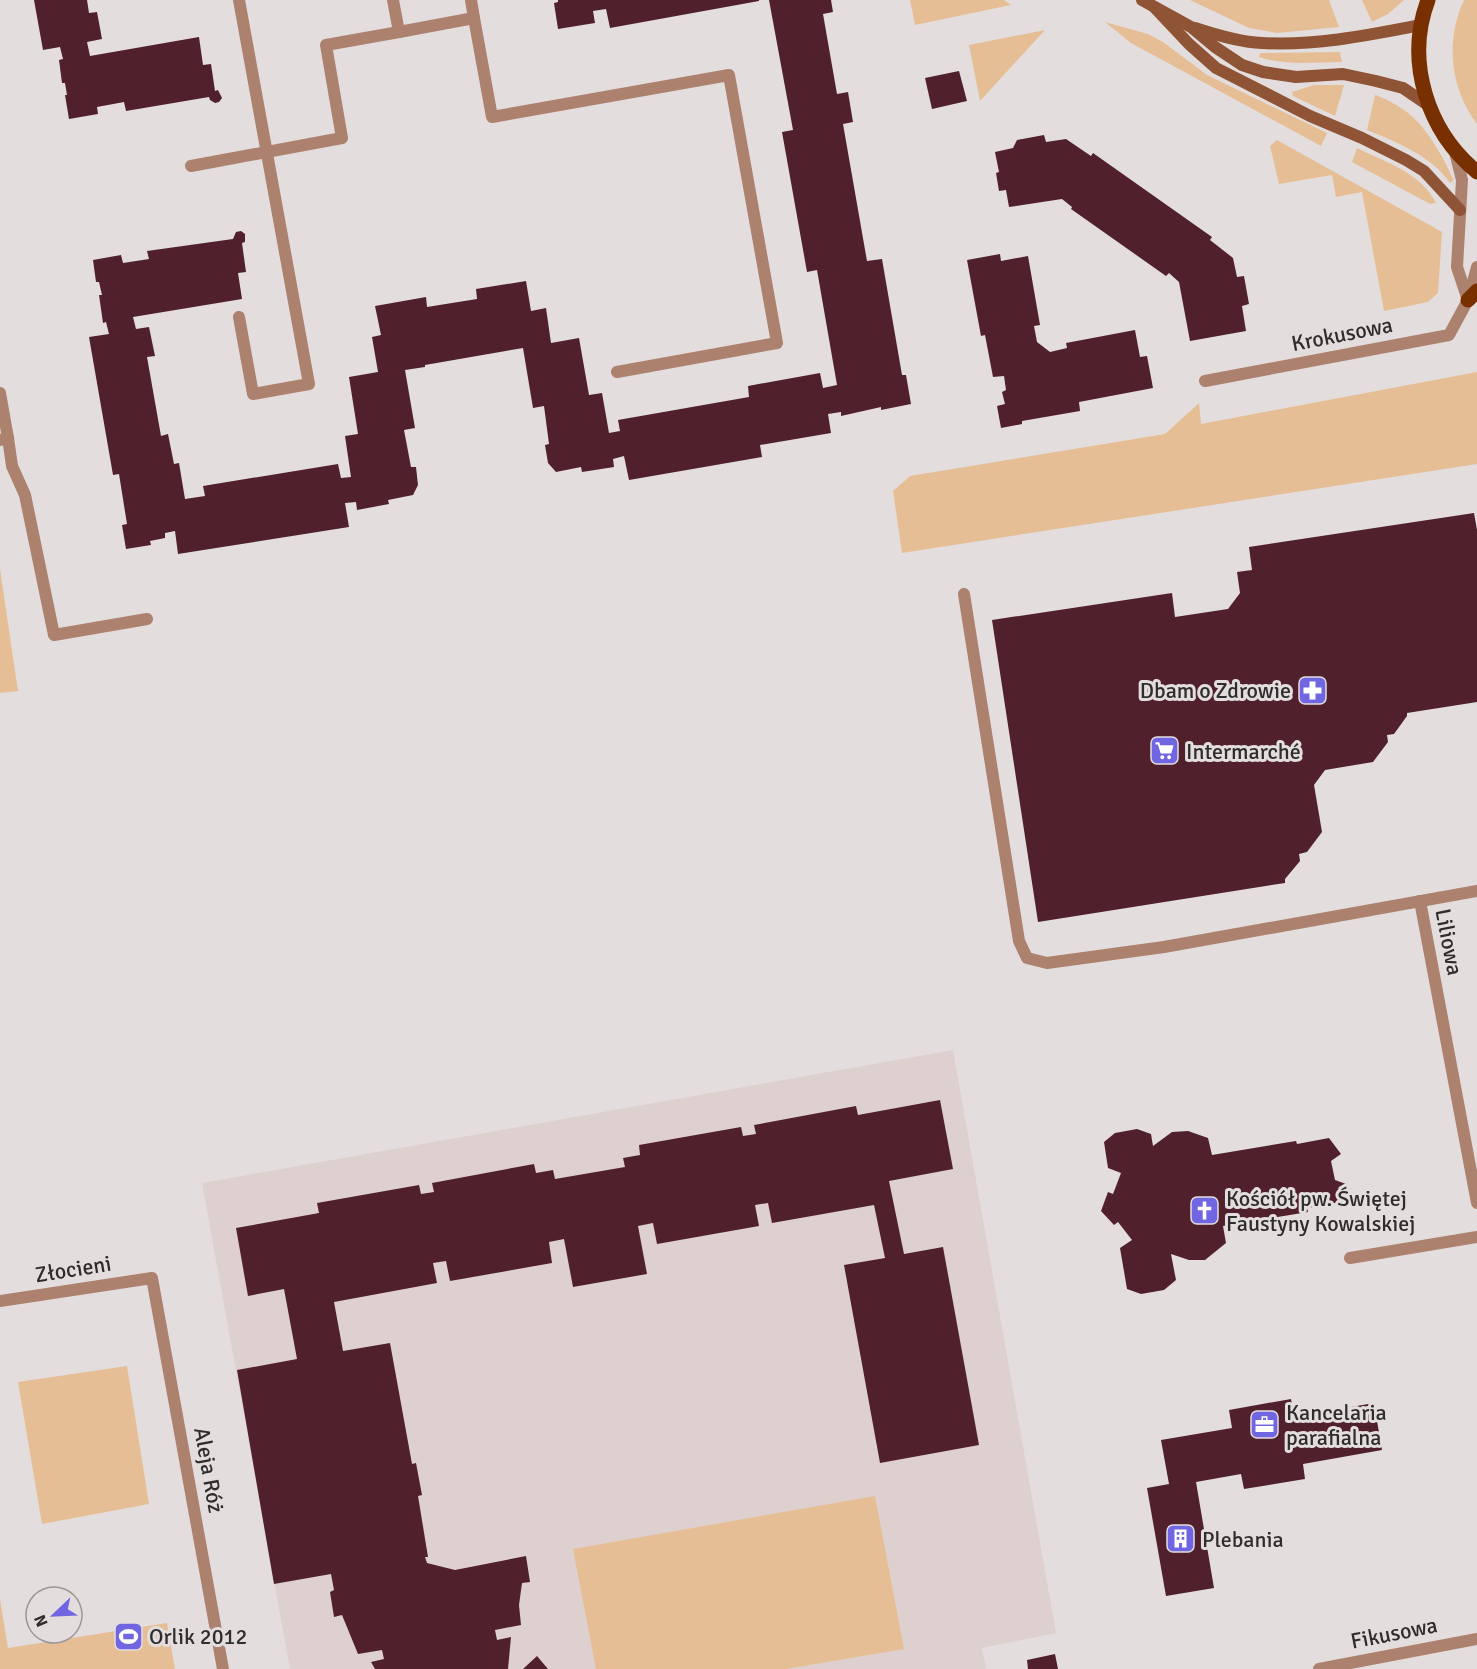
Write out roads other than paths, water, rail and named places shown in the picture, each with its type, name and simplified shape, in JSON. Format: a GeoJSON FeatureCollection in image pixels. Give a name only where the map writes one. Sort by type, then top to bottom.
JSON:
{"type":"FeatureCollection","features":[{"type":"Feature","properties":{"kind":"main road"},"geometry":{"type":"LineString","coordinates":[[1428,0],[1421,25],[1419,45],[1419,65],[1428,105],[1455,152],[1477,172]]}},
{"type":"Feature","properties":{"kind":"street"},"geometry":{"type":"LineString","coordinates":[[239,0],[309,384],[254,394],[240,317]]}},
{"type":"Feature","properties":{"kind":"street"},"geometry":{"type":"LineString","coordinates":[[393,0],[399,32]]}},
{"type":"Feature","properties":{"kind":"street"},"geometry":{"type":"LineString","coordinates":[[471,0],[492,117],[729,75],[777,343],[617,372]]}},
{"type":"Feature","properties":{"kind":"street"},"geometry":{"type":"LineString","coordinates":[[1142,0],[1191,27],[1228,57],[1253,68],[1296,77],[1343,75],[1376,81],[1403,88],[1428,105]]}},
{"type":"Feature","properties":{"kind":"street"},"geometry":{"type":"LineString","coordinates":[[1155,8],[1189,44],[1216,68],[1310,116],[1406,160],[1424,171],[1460,210]]}},
{"type":"Feature","properties":{"kind":"street"},"geometry":{"type":"LineString","coordinates":[[191,166],[342,138],[326,45],[474,18]]}},
{"type":"Feature","properties":{"kind":"street"},"geometry":{"type":"LineString","coordinates":[[1191,27],[1261,43],[1303,43],[1355,38],[1421,25]]}},
{"type":"Feature","properties":{"kind":"street"},"geometry":{"type":"LineString","coordinates":[[1455,152],[1462,180],[1457,267],[1474,299]]}},
{"type":"Feature","properties":{"kind":"street","name":"Krokusowa"},"geometry":{"type":"LineString","coordinates":[[1206,381],[1449,335],[1474,299],[1477,267]]}},
{"type":"Feature","properties":{"kind":"street"},"geometry":{"type":"LineString","coordinates":[[0,393],[4,439],[12,466],[26,495],[54,635],[147,619]]}},
{"type":"Feature","properties":{"kind":"street"},"geometry":{"type":"LineString","coordinates":[[964,594],[1019,941],[1027,958],[1047,963],[1164,947],[1477,891]]}},
{"type":"Feature","properties":{"kind":"street","name":"Liliowa"},"geometry":{"type":"LineString","coordinates":[[1420,901],[1477,1203]]}},
{"type":"Feature","properties":{"kind":"street"},"geometry":{"type":"LineString","coordinates":[[1350,1258],[1477,1237]]}},
{"type":"Feature","properties":{"kind":"street","name":"Złocieni"},"geometry":{"type":"LineString","coordinates":[[0,1301],[152,1278]]}},
{"type":"Feature","properties":{"kind":"street","name":"Aleja Róż"},"geometry":{"type":"LineString","coordinates":[[152,1278],[223,1669]]}},
{"type":"Feature","properties":{"kind":"street","name":"Fikusowa"},"geometry":{"type":"LineString","coordinates":[[1319,1669],[1477,1639]]}},
{"type":"Feature","properties":{"kind":"place","name":"Dbam o Zdrowie"},"geometry":{"type":"Point","coordinates":[1312,690]}},
{"type":"Feature","properties":{"kind":"place","name":"Intermarché"},"geometry":{"type":"Point","coordinates":[1165,751]}},
{"type":"Feature","properties":{"kind":"place","name":"Kościół pw. Świętej Faustyny Kowalskiej"},"geometry":{"type":"Point","coordinates":[1205,1211]}},
{"type":"Feature","properties":{"kind":"place","name":"Kancelaria parafialna"},"geometry":{"type":"Point","coordinates":[1265,1425]}},
{"type":"Feature","properties":{"kind":"place","name":"Plebania"},"geometry":{"type":"Point","coordinates":[1181,1539]}},
{"type":"Feature","properties":{"kind":"place","name":"Orlik 2012"},"geometry":{"type":"Point","coordinates":[128,1636]}}]}
